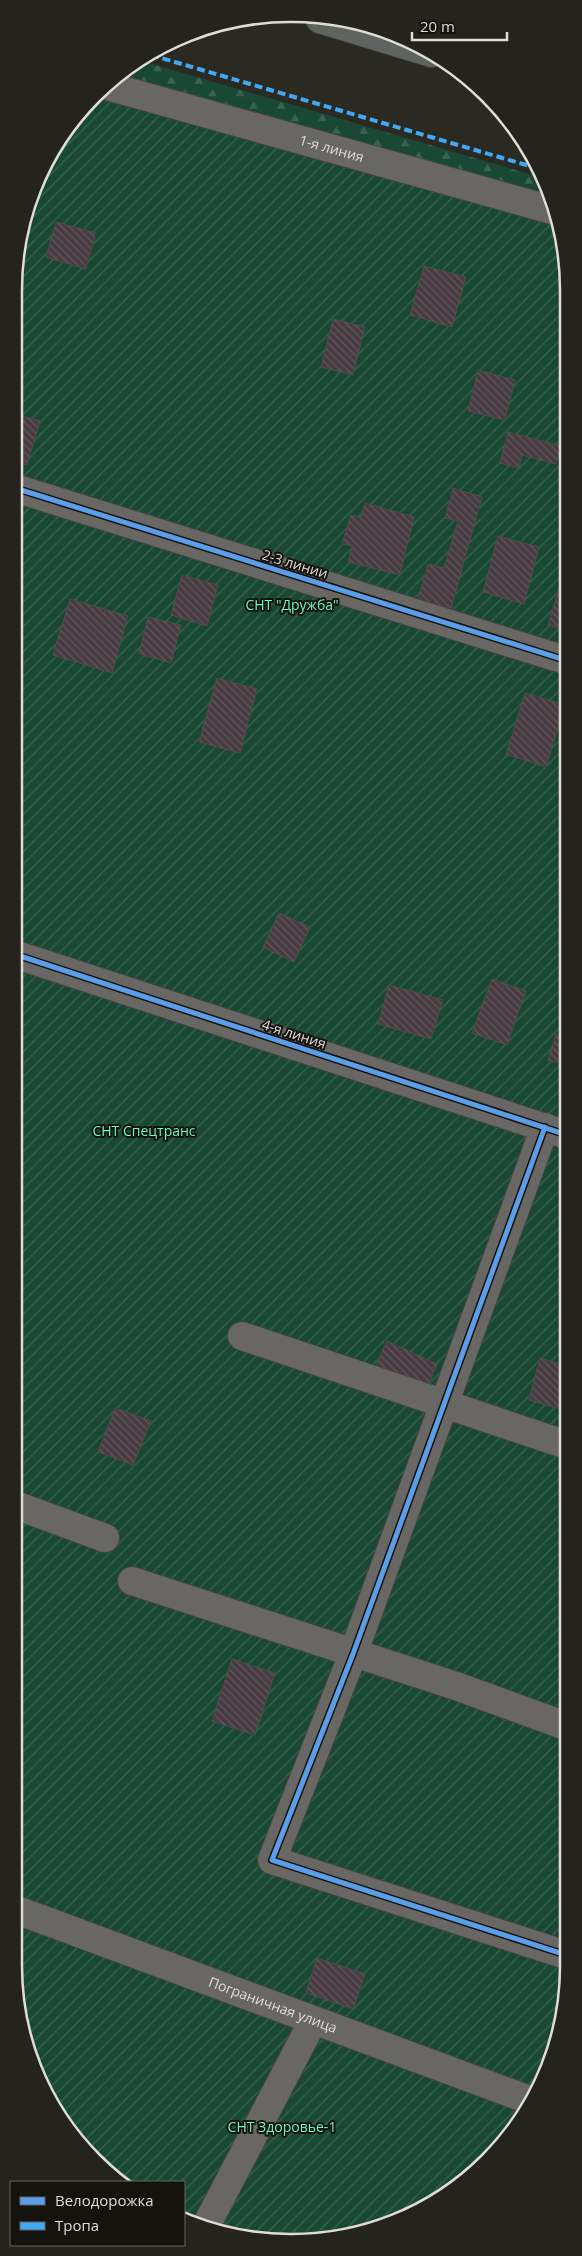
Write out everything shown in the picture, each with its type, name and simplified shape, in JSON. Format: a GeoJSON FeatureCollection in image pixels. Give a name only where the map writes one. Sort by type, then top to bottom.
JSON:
{"type":"FeatureCollection","features":[{"type":"Feature","properties":{"kind":"street","name":"1-я линия"},"geometry":{"type":"LineString","coordinates":[[115,88],[546,208]]}},
{"type":"Feature","properties":{"kind":"street","name":"2-3 линии"},"geometry":{"type":"LineString","coordinates":[[22,490],[560,658]]}},
{"type":"Feature","properties":{"kind":"street","name":"4-я линия"},"geometry":{"type":"LineString","coordinates":[[22,957],[555,1130]]}},
{"type":"Feature","properties":{"kind":"street"},"geometry":{"type":"LineString","coordinates":[[555,1130],[444,1405],[353,1654],[272,1860],[560,1953]]}},
{"type":"Feature","properties":{"kind":"street"},"geometry":{"type":"LineString","coordinates":[[242,1336],[560,1443]]}},
{"type":"Feature","properties":{"kind":"street"},"geometry":{"type":"LineString","coordinates":[[22,1508],[105,1538]]}},
{"type":"Feature","properties":{"kind":"street"},"geometry":{"type":"LineString","coordinates":[[132,1581],[456,1686],[560,1724]]}},
{"type":"Feature","properties":{"kind":"street","name":"Пограничная улица"},"geometry":{"type":"LineString","coordinates":[[22,1912],[313,2021],[359,2035],[524,2098]]}},
{"type":"Feature","properties":{"kind":"street"},"geometry":{"type":"LineString","coordinates":[[209,2220],[313,2021]]}},
{"type":"Feature","properties":{"kind":"green space"},"geometry":{"type":"Polygon","coordinates":[[[149,63],[533,175],[546,208],[115,88],[149,63]]]}},
{"type":"Feature","properties":{"kind":"green space"},"geometry":{"type":"Polygon","coordinates":[[[115,88],[546,208],[554,239],[559,273],[560,1965],[557,2000],[545,2051],[532,2084],[504,2128],[481,2155],[454,2178],[410,2206],[360,2224],[309,2233],[291,2234],[256,2231],[205,2219],[185,2212],[185,2181],[132,2181],[114,2167],[78,2128],[50,2084],[32,2034],[23,1983],[22,291],[25,256],[32,222],[50,172],[78,128],[101,101],[115,88]]]}},
{"type":"Feature","properties":{"kind":"building"},"geometry":{"type":"Polygon","coordinates":[[[56,222],[96,233],[86,269],[46,257],[56,222]]]}},
{"type":"Feature","properties":{"kind":"building"},"geometry":{"type":"Polygon","coordinates":[[[424,266],[466,277],[452,327],[410,315],[424,266]]]}},
{"type":"Feature","properties":{"kind":"building"},"geometry":{"type":"Polygon","coordinates":[[[333,319],[365,327],[353,375],[321,367],[333,319]]]}},
{"type":"Feature","properties":{"kind":"building"},"geometry":{"type":"Polygon","coordinates":[[[478,370],[515,380],[505,420],[468,411],[478,370]]]}},
{"type":"Feature","properties":{"kind":"building"},"geometry":{"type":"Polygon","coordinates":[[[22,416],[40,421],[27,465],[22,464],[22,416]]]}},
{"type":"Feature","properties":{"kind":"building"},"geometry":{"type":"Polygon","coordinates":[[[508,432],[560,446],[556,464],[522,455],[519,468],[500,463],[508,432]]]}},
{"type":"Feature","properties":{"kind":"building"},"geometry":{"type":"Polygon","coordinates":[[[453,488],[482,497],[451,609],[418,599],[428,564],[444,568],[458,521],[445,518],[453,488]]]}},
{"type":"Feature","properties":{"kind":"building"},"geometry":{"type":"Polygon","coordinates":[[[365,503],[414,517],[400,575],[348,562],[352,546],[342,544],[351,515],[361,517],[365,503]]]}},
{"type":"Feature","properties":{"kind":"building"},"geometry":{"type":"Polygon","coordinates":[[[498,536],[539,547],[524,604],[483,592],[498,536]]]}},
{"type":"Feature","properties":{"kind":"building"},"geometry":{"type":"Polygon","coordinates":[[[182,575],[218,585],[207,626],[171,615],[182,575]]]}},
{"type":"Feature","properties":{"kind":"building"},"geometry":{"type":"Polygon","coordinates":[[[560,586],[560,629],[548,625],[560,586]]]}},
{"type":"Feature","properties":{"kind":"building"},"geometry":{"type":"Polygon","coordinates":[[[70,599],[128,616],[112,673],[53,655],[70,599]]]}},
{"type":"Feature","properties":{"kind":"building"},"geometry":{"type":"Polygon","coordinates":[[[148,617],[181,625],[171,663],[139,654],[148,617]]]}},
{"type":"Feature","properties":{"kind":"building"},"geometry":{"type":"Polygon","coordinates":[[[217,678],[257,689],[240,753],[199,742],[217,678]]]}},
{"type":"Feature","properties":{"kind":"building"},"geometry":{"type":"Polygon","coordinates":[[[525,693],[560,704],[560,721],[546,767],[506,754],[525,693]]]}},
{"type":"Feature","properties":{"kind":"building"},"geometry":{"type":"Polygon","coordinates":[[[279,913],[310,927],[294,962],[263,947],[279,913]]]}},
{"type":"Feature","properties":{"kind":"building"},"geometry":{"type":"Polygon","coordinates":[[[492,979],[526,991],[507,1045],[472,1033],[492,979]]]}},
{"type":"Feature","properties":{"kind":"building"},"geometry":{"type":"Polygon","coordinates":[[[389,985],[443,1000],[431,1039],[378,1024],[389,985]]]}},
{"type":"Feature","properties":{"kind":"building"},"geometry":{"type":"Polygon","coordinates":[[[556,1034],[560,1035],[560,1064],[548,1060],[556,1034]]]}},
{"type":"Feature","properties":{"kind":"building"},"geometry":{"type":"Polygon","coordinates":[[[387,1341],[437,1364],[426,1390],[375,1367],[387,1341]]]}},
{"type":"Feature","properties":{"kind":"building"},"geometry":{"type":"Polygon","coordinates":[[[540,1358],[560,1364],[560,1409],[529,1400],[540,1358]]]}},
{"type":"Feature","properties":{"kind":"building"},"geometry":{"type":"Polygon","coordinates":[[[115,1408],[151,1421],[133,1465],[98,1452],[115,1408]]]}},
{"type":"Feature","properties":{"kind":"building"},"geometry":{"type":"Polygon","coordinates":[[[232,1659],[275,1673],[255,1735],[212,1721],[232,1659]]]}},
{"type":"Feature","properties":{"kind":"building"},"geometry":{"type":"Polygon","coordinates":[[[317,1958],[365,1974],[353,2009],[306,1993],[317,1958]]]}},
{"type":"Feature","properties":{"kind":"marked path"},"geometry":{"type":"LineString","coordinates":[[159,57],[529,166]]}},
{"type":"Feature","properties":{"kind":"cycle path"},"geometry":{"type":"LineString","coordinates":[[22,490],[560,658]]}},
{"type":"Feature","properties":{"kind":"cycle path"},"geometry":{"type":"LineString","coordinates":[[22,957],[560,1133]]}},
{"type":"Feature","properties":{"kind":"cycle path"},"geometry":{"type":"LineString","coordinates":[[545,1127],[353,1654],[272,1860],[560,1953]]}},
{"type":"Feature","properties":{"kind":"park label","name":"СНТ \"Дружба\""},"geometry":{"type":"Point","coordinates":[292,605]}},
{"type":"Feature","properties":{"kind":"park label","name":"СНТ Спецтранс"},"geometry":{"type":"Point","coordinates":[144,1131]}},
{"type":"Feature","properties":{"kind":"park label","name":"СНТ Здоровье-1"},"geometry":{"type":"Point","coordinates":[282,2127]}}]}
